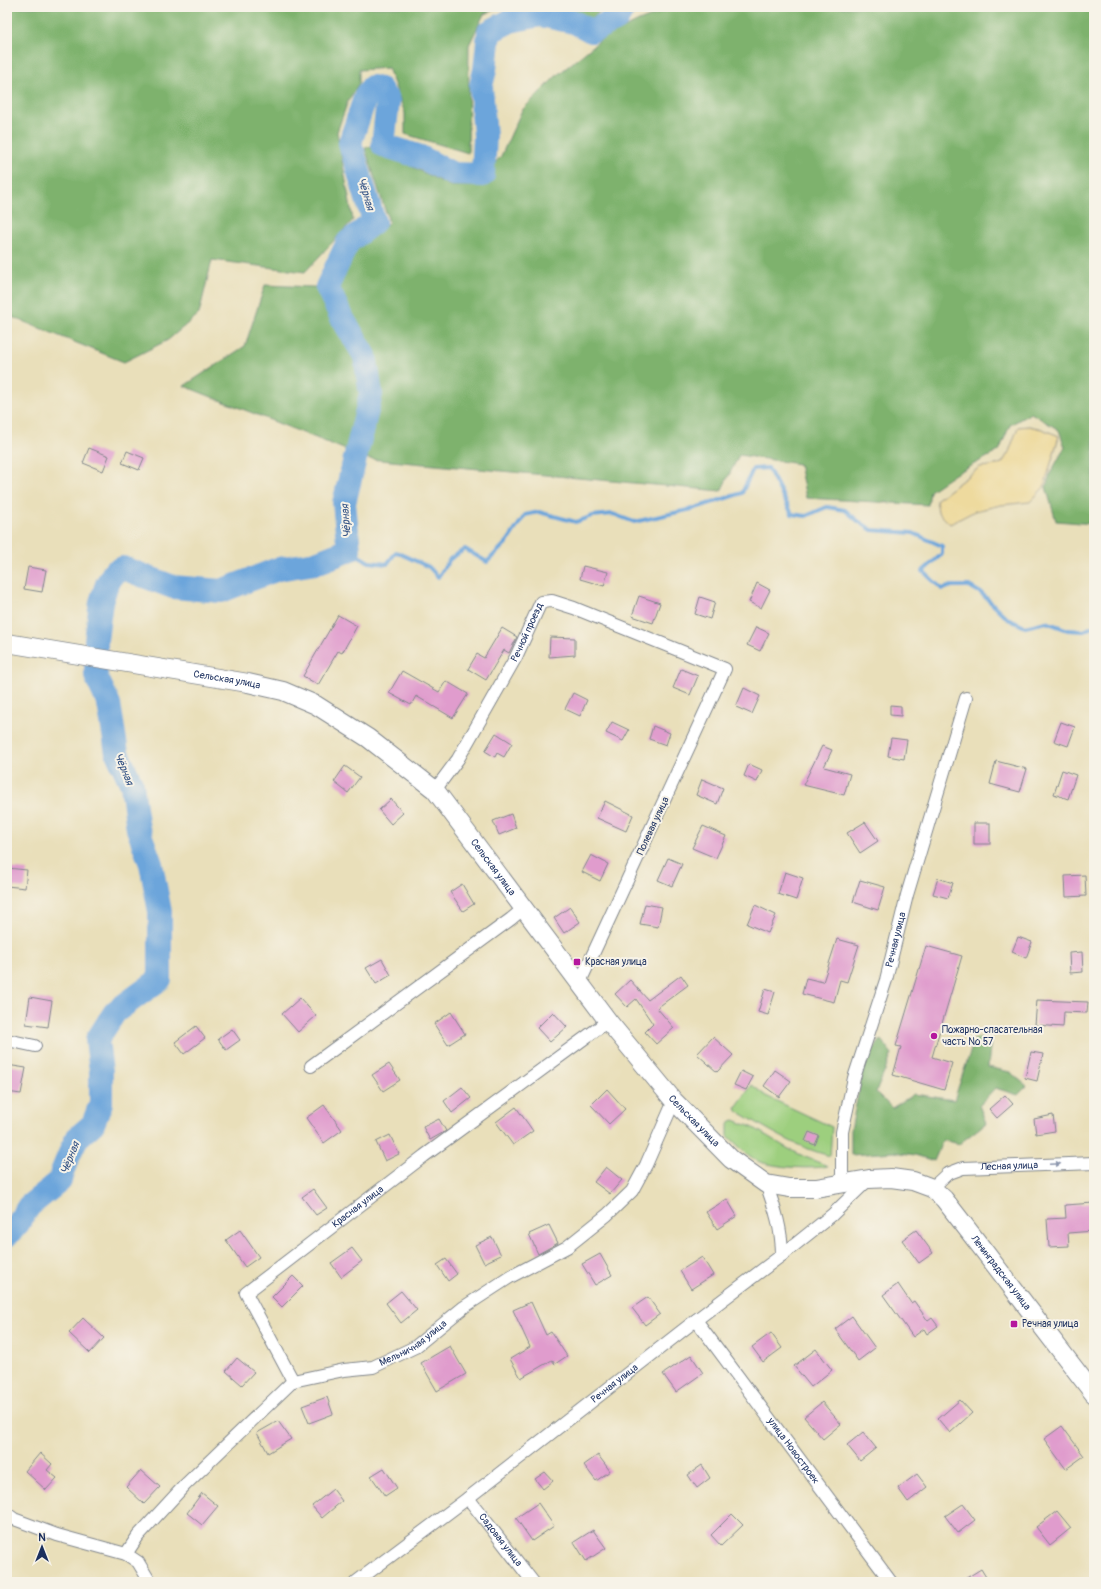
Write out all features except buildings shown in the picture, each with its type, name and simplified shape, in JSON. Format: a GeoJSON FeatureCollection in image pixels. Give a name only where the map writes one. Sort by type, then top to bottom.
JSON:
{"type":"FeatureCollection","features":[{"type":"Feature","properties":{"kind":"main road","name":"Сельская улица"},"geometry":{"type":"LineString","coordinates":[[7,643],[248,683],[283,691],[316,705],[368,738],[435,790],[608,1021],[674,1101],[730,1159],[766,1184]]}},
{"type":"Feature","properties":{"kind":"main road","name":"Ленинградская улица"},"geometry":{"type":"LineString","coordinates":[[869,1179],[892,1178],[913,1181],[932,1188],[944,1199],[1094,1394]]}},
{"type":"Feature","properties":{"kind":"main road"},"geometry":{"type":"LineString","coordinates":[[766,1184],[789,1188],[816,1188],[869,1179]]}},
{"type":"Feature","properties":{"kind":"street","name":"Речной проезд"},"geometry":{"type":"LineString","coordinates":[[435,790],[458,758],[516,657],[541,602],[552,601],[574,608],[725,669]]}},
{"type":"Feature","properties":{"kind":"street","name":"Полевая улица"},"geometry":{"type":"LineString","coordinates":[[580,982],[725,669]]}},
{"type":"Feature","properties":{"kind":"street","name":"Речная улица"},"geometry":{"type":"LineString","coordinates":[[842,1183],[842,1132],[854,1078],[886,980],[907,895],[966,698]]}},
{"type":"Feature","properties":{"kind":"street"},"geometry":{"type":"LineString","coordinates":[[311,1066],[524,908]]}},
{"type":"Feature","properties":{"kind":"street","name":"Красная улица"},"geometry":{"type":"LineString","coordinates":[[293,1381],[246,1293],[424,1156],[608,1021]]}},
{"type":"Feature","properties":{"kind":"street"},"geometry":{"type":"LineString","coordinates":[[7,1040],[35,1046]]}},
{"type":"Feature","properties":{"kind":"street","name":"Мельничная улица"},"geometry":{"type":"LineString","coordinates":[[293,1381],[344,1370],[373,1367],[415,1347],[464,1307],[510,1277],[567,1247],[607,1215],[632,1191],[646,1165],[674,1101]]}},
{"type":"Feature","properties":{"kind":"street","name":"Лесная улица"},"geometry":{"type":"LineString","coordinates":[[932,1188],[947,1174],[963,1168],[1094,1163]]}},
{"type":"Feature","properties":{"kind":"street","name":"Речная улица"},"geometry":{"type":"LineString","coordinates":[[356,1582],[468,1498],[696,1320],[782,1255],[832,1215],[869,1179]]}},
{"type":"Feature","properties":{"kind":"street"},"geometry":{"type":"LineString","coordinates":[[766,1184],[779,1221],[782,1241],[782,1255]]}},
{"type":"Feature","properties":{"kind":"street","name":"улица Новостроек"},"geometry":{"type":"LineString","coordinates":[[696,1320],[891,1582]]}},
{"type":"Feature","properties":{"kind":"street"},"geometry":{"type":"LineString","coordinates":[[126,1554],[138,1536],[185,1485],[293,1381]]}},
{"type":"Feature","properties":{"kind":"street","name":"Садовая улица"},"geometry":{"type":"LineString","coordinates":[[468,1498],[533,1582]]}},
{"type":"Feature","properties":{"kind":"street"},"geometry":{"type":"LineString","coordinates":[[7,1514],[14,1519],[57,1535],[126,1554],[138,1562],[150,1582]]}},
{"type":"Feature","properties":{"kind":"green space"},"geometry":{"type":"Polygon","coordinates":[[[7,7],[503,7],[484,14],[469,45],[468,153],[405,134],[405,113],[388,68],[359,70],[359,83],[348,101],[337,132],[353,220],[305,272],[212,260],[199,314],[168,340],[124,362],[7,315],[7,7]]]}},
{"type":"Feature","properties":{"kind":"green space"},"geometry":{"type":"Polygon","coordinates":[[[551,7],[605,7],[591,19],[551,7]]]}},
{"type":"Feature","properties":{"kind":"green space"},"geometry":{"type":"Polygon","coordinates":[[[674,7],[1094,7],[1094,524],[1056,521],[1046,487],[1050,474],[1065,447],[1059,430],[1031,413],[1010,425],[999,451],[955,474],[930,491],[928,505],[806,498],[799,464],[739,455],[721,491],[369,459],[184,386],[245,346],[265,285],[338,288],[357,248],[389,222],[365,148],[372,146],[450,186],[475,186],[501,156],[522,110],[556,76],[603,38],[674,7]]]}},
{"type":"Feature","properties":{"kind":"green space"},"geometry":{"type":"Polygon","coordinates":[[[975,1038],[991,1038],[988,1067],[1010,1072],[1027,1086],[1018,1095],[995,1088],[979,1105],[986,1123],[959,1144],[943,1140],[934,1161],[915,1155],[894,1152],[851,1155],[851,1130],[865,1059],[881,1040],[892,1054],[876,1092],[892,1108],[914,1094],[954,1100],[975,1038]]]}},
{"type":"Feature","properties":{"kind":"green space"},"geometry":{"type":"Polygon","coordinates":[[[752,1085],[766,1096],[832,1127],[830,1156],[793,1142],[737,1111],[736,1107],[752,1085]]]}},
{"type":"Feature","properties":{"kind":"green space"},"geometry":{"type":"Polygon","coordinates":[[[734,1120],[754,1128],[805,1157],[828,1166],[813,1168],[794,1167],[760,1162],[747,1154],[728,1136],[728,1127],[731,1121],[734,1120]]]}},
{"type":"Feature","properties":{"kind":"sand"},"geometry":{"type":"Polygon","coordinates":[[[1029,426],[1042,429],[1059,436],[1044,487],[1030,502],[1001,505],[975,511],[950,524],[938,512],[936,500],[980,467],[1002,463],[1009,452],[1018,427],[1029,426]]]}},
{"type":"Feature","properties":{"kind":"waterway","name":"Чёрная"},"geometry":{"type":"LineString","coordinates":[[7,1235],[17,1225],[29,1206],[60,1181],[62,1172],[77,1138],[93,1124],[101,1103],[101,1071],[97,1040],[115,1012],[160,979],[160,912],[151,864],[138,829],[132,785],[117,753],[109,704],[96,676],[96,640],[101,602],[107,584],[114,572],[123,568],[173,587],[221,591],[278,569],[316,563],[349,550],[344,503],[371,394],[365,356],[341,316],[327,287],[348,242],[374,222],[350,143],[366,95],[372,87],[380,89],[388,101],[383,145],[421,157],[453,174],[483,175],[485,136],[481,86],[485,70],[489,32],[510,21],[540,15],[574,22],[591,31],[617,19],[624,7]]}},
{"type":"Feature","properties":{"kind":"waterway"},"geometry":{"type":"LineString","coordinates":[[349,550],[369,562],[387,564],[396,552],[429,567],[438,577],[450,559],[465,549],[487,562],[507,542],[525,515],[539,512],[576,522],[592,516],[613,514],[634,522],[692,509],[742,493],[753,469],[768,468],[792,514],[806,516],[827,507],[845,510],[872,530],[913,533],[942,546],[942,554],[923,571],[942,589],[952,586],[969,586],[981,593],[1008,619],[1025,627],[1046,622],[1068,630],[1084,631],[1094,626]]}},
{"type":"Feature","properties":{"kind":"place","name":"Красная улица"},"geometry":{"type":"Point","coordinates":[577,962]}},
{"type":"Feature","properties":{"kind":"place","name":"Пожарно-спасательная часть № 57"},"geometry":{"type":"Point","coordinates":[934,1036]}},
{"type":"Feature","properties":{"kind":"place","name":"Речная улица"},"geometry":{"type":"Point","coordinates":[1014,1324]}}]}
